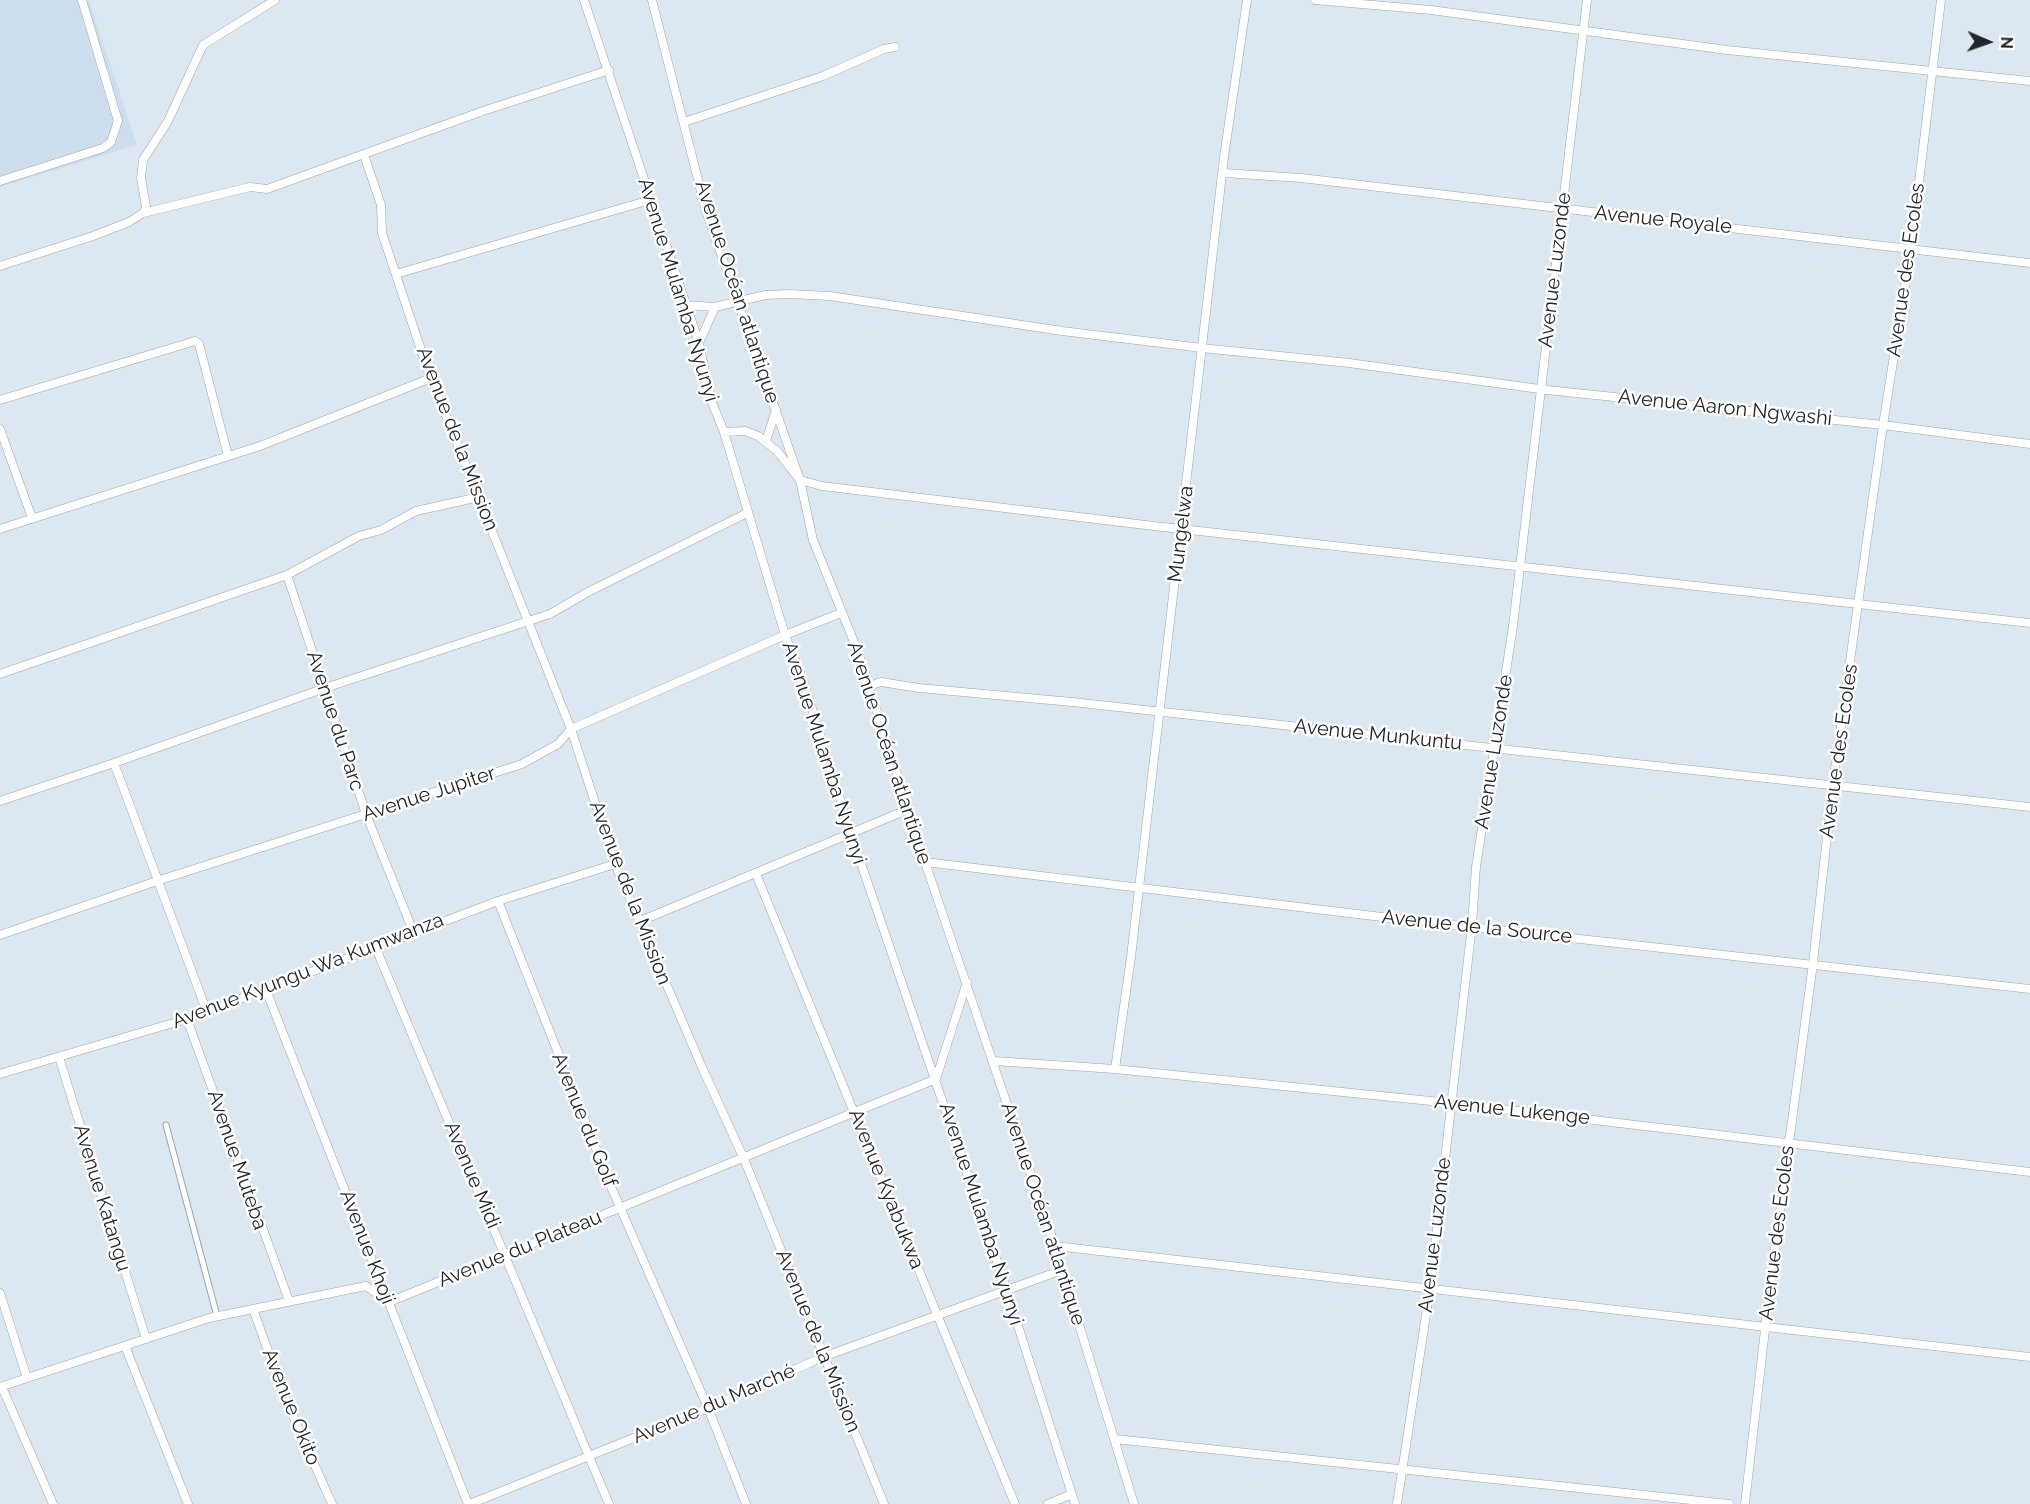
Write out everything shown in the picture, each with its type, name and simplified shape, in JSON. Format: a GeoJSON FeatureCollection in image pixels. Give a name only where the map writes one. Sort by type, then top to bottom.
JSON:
{"type":"FeatureCollection","features":[{"type":"Feature","properties":{"kind":"street"},"geometry":{"type":"LineString","coordinates":[[0,181],[103,148],[114,136],[118,121],[82,0]]}},
{"type":"Feature","properties":{"kind":"street"},"geometry":{"type":"LineString","coordinates":[[143,213],[146,207],[141,178],[143,160],[168,120],[203,45],[275,0]]}},
{"type":"Feature","properties":{"kind":"street","name":"Avenue Mulamba Nyunyi"},"geometry":{"type":"LineString","coordinates":[[584,0],[699,343],[711,400],[724,432],[747,513],[762,552],[785,634],[804,684],[850,834],[1007,1290],[1075,1504]]}},
{"type":"Feature","properties":{"kind":"street","name":"Avenue Océan atlantique"},"geometry":{"type":"LineString","coordinates":[[652,0],[706,211],[800,480],[813,540],[858,652],[925,862],[994,1061],[1055,1246],[1134,1504]]}},
{"type":"Feature","properties":{"kind":"street","name":"Mungelwa"},"geometry":{"type":"LineString","coordinates":[[1115,1069],[1160,711],[1224,173],[1224,157],[1247,0]]}},
{"type":"Feature","properties":{"kind":"street"},"geometry":{"type":"LineString","coordinates":[[1315,0],[1431,10],[1728,50],[2030,81]]}},
{"type":"Feature","properties":{"kind":"street","name":"Avenue Luzonde"},"geometry":{"type":"LineString","coordinates":[[1397,1504],[1430,1289],[1472,925],[1476,867],[1520,566],[1587,0]]}},
{"type":"Feature","properties":{"kind":"street","name":"Avenue des Ecoles"},"geometry":{"type":"LineString","coordinates":[[1745,1504],[1765,1329],[1813,963],[1833,783],[1883,425],[1911,248],[1941,0]]}},
{"type":"Feature","properties":{"kind":"street"},"geometry":{"type":"LineString","coordinates":[[684,122],[823,76],[884,49],[895,47]]}},
{"type":"Feature","properties":{"kind":"street"},"geometry":{"type":"LineString","coordinates":[[0,266],[93,236],[129,222],[143,213],[250,187],[267,189],[364,156],[483,111],[609,70]]}},
{"type":"Feature","properties":{"kind":"street","name":"Avenue de la Mission"},"geometry":{"type":"LineString","coordinates":[[364,156],[381,205],[382,232],[431,378],[571,729],[615,864],[638,922],[744,1159],[884,1504]]}},
{"type":"Feature","properties":{"kind":"street","name":"Avenue Royale"},"geometry":{"type":"LineString","coordinates":[[1224,173],[1301,178],[2030,263]]}},
{"type":"Feature","properties":{"kind":"street"},"geometry":{"type":"LineString","coordinates":[[396,274],[650,200]]}},
{"type":"Feature","properties":{"kind":"street","name":"Avenue Aaron Ngwashi"},"geometry":{"type":"LineString","coordinates":[[685,305],[715,307],[736,301],[789,294],[830,296],[1062,331],[1420,371],[1541,389],[1883,425],[2030,444]]}},
{"type":"Feature","properties":{"kind":"street"},"geometry":{"type":"LineString","coordinates":[[699,343],[715,307]]}},
{"type":"Feature","properties":{"kind":"street"},"geometry":{"type":"LineString","coordinates":[[0,400],[197,342],[228,456]]}},
{"type":"Feature","properties":{"kind":"street"},"geometry":{"type":"LineString","coordinates":[[0,529],[228,456],[431,378]]}},
{"type":"Feature","properties":{"kind":"street"},"geometry":{"type":"LineString","coordinates":[[766,441],[776,410]]}},
{"type":"Feature","properties":{"kind":"street"},"geometry":{"type":"LineString","coordinates":[[0,429],[32,518]]}},
{"type":"Feature","properties":{"kind":"street"},"geometry":{"type":"LineString","coordinates":[[724,432],[745,430],[766,441],[800,480],[810,484],[1181,529],[1859,606],[2030,623]]}},
{"type":"Feature","properties":{"kind":"street"},"geometry":{"type":"LineString","coordinates":[[0,674],[287,575],[359,536],[381,530],[416,511],[479,496]]}},
{"type":"Feature","properties":{"kind":"street"},"geometry":{"type":"LineString","coordinates":[[0,801],[325,688],[550,614],[588,592],[747,513]]}},
{"type":"Feature","properties":{"kind":"street","name":"Avenue du Parc"},"geometry":{"type":"LineString","coordinates":[[287,575],[366,814],[413,932]]}},
{"type":"Feature","properties":{"kind":"street","name":"Avenue Jupiter"},"geometry":{"type":"LineString","coordinates":[[0,935],[160,880],[522,764],[558,744],[571,729],[785,634],[841,613]]}},
{"type":"Feature","properties":{"kind":"street","name":"Avenue Munkuntu"},"geometry":{"type":"LineString","coordinates":[[868,686],[880,682],[919,688],[1160,711],[1833,783],[2030,807]]}},
{"type":"Feature","properties":{"kind":"street"},"geometry":{"type":"LineString","coordinates":[[114,763],[160,880],[207,1012]]}},
{"type":"Feature","properties":{"kind":"street"},"geometry":{"type":"LineString","coordinates":[[638,922],[909,809]]}},
{"type":"Feature","properties":{"kind":"street","name":"Avenue de la Source"},"geometry":{"type":"LineString","coordinates":[[925,862],[2030,989]]}},
{"type":"Feature","properties":{"kind":"street","name":"Avenue Kyungu Wa Kumwanza"},"geometry":{"type":"LineString","coordinates":[[0,1074],[187,1019],[498,901],[615,864]]}},
{"type":"Feature","properties":{"kind":"street","name":"Avenue Kyabukwa"},"geometry":{"type":"LineString","coordinates":[[756,874],[1015,1504]]}},
{"type":"Feature","properties":{"kind":"street","name":"Avenue du Golf"},"geometry":{"type":"LineString","coordinates":[[498,901],[620,1209],[708,1408],[746,1504]]}},
{"type":"Feature","properties":{"kind":"street","name":"Avenue Midi"},"geometry":{"type":"LineString","coordinates":[[375,946],[609,1504]]}},
{"type":"Feature","properties":{"kind":"street"},"geometry":{"type":"LineString","coordinates":[[936,1079],[967,982]]}},
{"type":"Feature","properties":{"kind":"street","name":"Avenue Khoji"},"geometry":{"type":"LineString","coordinates":[[266,990],[469,1504]]}},
{"type":"Feature","properties":{"kind":"street","name":"Avenue Muteba"},"geometry":{"type":"LineString","coordinates":[[187,1019],[289,1300]]}},
{"type":"Feature","properties":{"kind":"street","name":"Avenue Katangu"},"geometry":{"type":"LineString","coordinates":[[59,1057],[146,1339]]}},
{"type":"Feature","properties":{"kind":"street","name":"Avenue Lukenge"},"geometry":{"type":"LineString","coordinates":[[994,1061],[1115,1069],[1451,1103],[2030,1172]]}},
{"type":"Feature","properties":{"kind":"street","name":"Avenue du Plateau"},"geometry":{"type":"LineString","coordinates":[[389,1302],[936,1079]]}},
{"type":"Feature","properties":{"kind":"street"},"geometry":{"type":"LineString","coordinates":[[166,1125],[217,1316]]}},
{"type":"Feature","properties":{"kind":"street"},"geometry":{"type":"LineString","coordinates":[[1055,1246],[1765,1329],[2030,1357]]}},
{"type":"Feature","properties":{"kind":"street","name":"Avenue du Marché"},"geometry":{"type":"LineString","coordinates":[[469,1504],[708,1408],[823,1357],[1062,1270]]}},
{"type":"Feature","properties":{"kind":"street"},"geometry":{"type":"LineString","coordinates":[[53,1504],[1,1387],[217,1316],[289,1300],[366,1286],[389,1302]]}},
{"type":"Feature","properties":{"kind":"street"},"geometry":{"type":"LineString","coordinates":[[0,1293],[27,1378]]}},
{"type":"Feature","properties":{"kind":"street","name":"Avenue Okito"},"geometry":{"type":"LineString","coordinates":[[254,1308],[285,1398],[332,1504]]}},
{"type":"Feature","properties":{"kind":"street"},"geometry":{"type":"LineString","coordinates":[[125,1346],[188,1504]]}},
{"type":"Feature","properties":{"kind":"street"},"geometry":{"type":"LineString","coordinates":[[1115,1439],[1729,1504]]}},
{"type":"Feature","properties":{"kind":"street"},"geometry":{"type":"LineString","coordinates":[[1048,1504],[1072,1494]]}},
{"type":"Feature","properties":{"kind":"shaded area"},"geometry":{"type":"Polygon","coordinates":[[[0,0],[89,0],[137,145],[0,187],[0,0]]]}}]}
